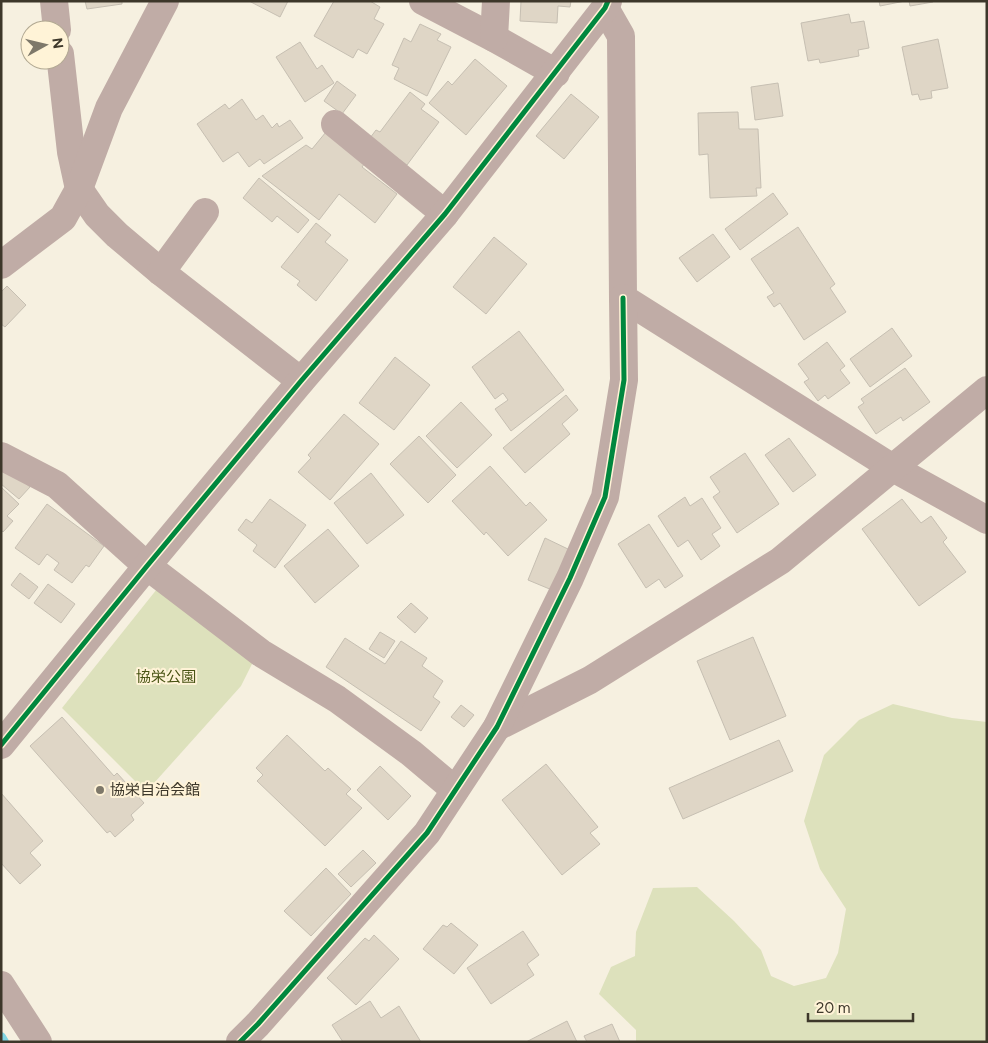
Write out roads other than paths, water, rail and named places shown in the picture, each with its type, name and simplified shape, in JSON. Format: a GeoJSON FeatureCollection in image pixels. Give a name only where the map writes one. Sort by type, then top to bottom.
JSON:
{"type":"FeatureCollection","features":[{"type":"Feature","properties":{"kind":"street"},"geometry":{"type":"LineString","coordinates":[[54,1],[56,20]]}},
{"type":"Feature","properties":{"kind":"street"},"geometry":{"type":"LineString","coordinates":[[1,265],[63,218],[78,189],[109,108],[165,1]]}},
{"type":"Feature","properties":{"kind":"street"},"geometry":{"type":"LineString","coordinates":[[423,1],[556,73]]}},
{"type":"Feature","properties":{"kind":"street"},"geometry":{"type":"LineString","coordinates":[[494,38],[496,1]]}},
{"type":"Feature","properties":{"kind":"street"},"geometry":{"type":"LineString","coordinates":[[1,745],[301,381],[445,214],[556,73],[606,5],[620,36],[624,380],[605,497],[570,578],[497,727],[427,833],[250,1038]]}},
{"type":"Feature","properties":{"kind":"street"},"geometry":{"type":"LineString","coordinates":[[62,70],[71,152],[78,189],[97,214],[116,235],[161,272],[301,381]]}},
{"type":"Feature","properties":{"kind":"street"},"geometry":{"type":"LineString","coordinates":[[335,124],[445,214]]}},
{"type":"Feature","properties":{"kind":"street"},"geometry":{"type":"LineString","coordinates":[[161,272],[205,212]]}},
{"type":"Feature","properties":{"kind":"street"},"geometry":{"type":"LineString","coordinates":[[623,298],[892,468],[987,520]]}},
{"type":"Feature","properties":{"kind":"street"},"geometry":{"type":"LineString","coordinates":[[497,727],[590,680],[772,566],[987,390]]}},
{"type":"Feature","properties":{"kind":"street"},"geometry":{"type":"LineString","coordinates":[[1,456],[57,485],[147,566],[261,653],[337,699],[382,731],[455,790]]}},
{"type":"Feature","properties":{"kind":"street"},"geometry":{"type":"LineString","coordinates":[[1,985],[38,1042]]}},
{"type":"Feature","properties":{"kind":"waterway"},"geometry":{"type":"LineString","coordinates":[[1,1037],[4,1042]]}},
{"type":"Feature","properties":{"kind":"place","name":"協栄自治会館"},"geometry":{"type":"Point","coordinates":[100,790]}},
{"type":"Feature","properties":{"kind":"park label","name":"協栄公園"},"geometry":{"type":"Point","coordinates":[166,677]}}]}
